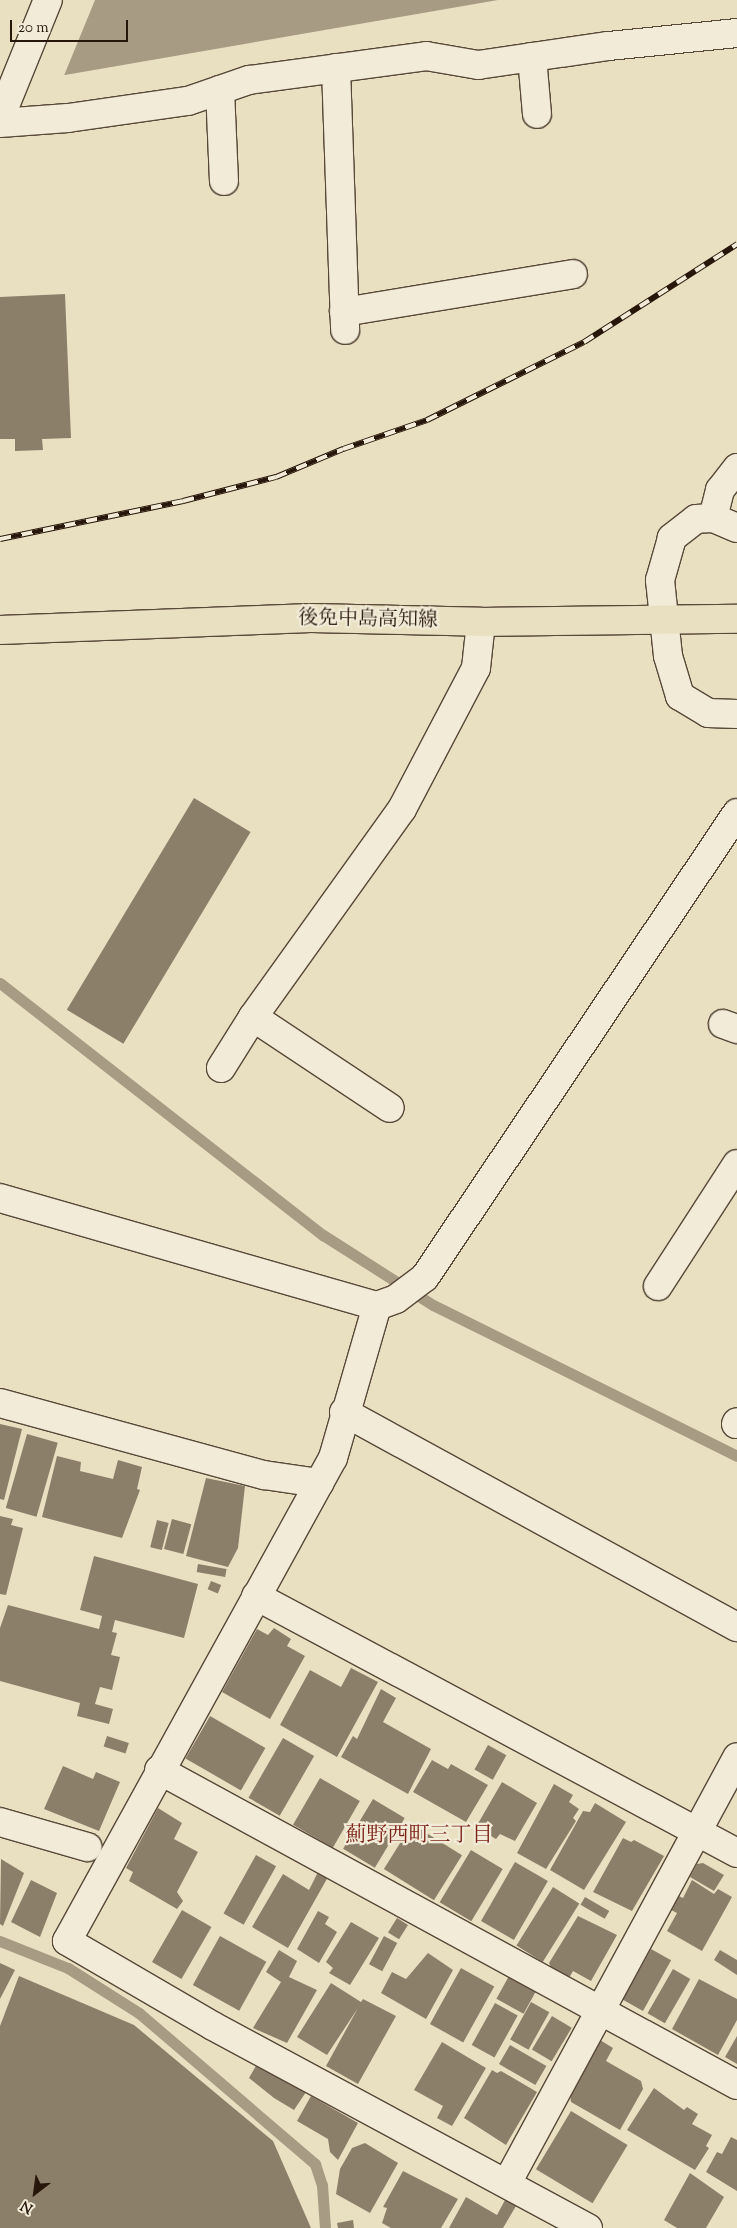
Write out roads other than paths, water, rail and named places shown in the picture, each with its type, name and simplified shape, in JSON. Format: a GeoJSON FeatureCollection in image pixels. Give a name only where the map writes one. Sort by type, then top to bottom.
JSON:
{"type":"FeatureCollection","features":[{"type":"Feature","properties":{"kind":"main road","name":"後免中島高知線"},"geometry":{"type":"LineString","coordinates":[[0,630],[311,618],[481,622],[737,619]]}},
{"type":"Feature","properties":{"kind":"street"},"geometry":{"type":"LineString","coordinates":[[0,118],[48,0]]}},
{"type":"Feature","properties":{"kind":"street"},"geometry":{"type":"LineString","coordinates":[[0,123],[68,118],[188,101],[249,80],[426,56],[478,66],[532,57],[737,33]]}},
{"type":"Feature","properties":{"kind":"street"},"geometry":{"type":"LineString","coordinates":[[532,57],[537,114]]}},
{"type":"Feature","properties":{"kind":"street"},"geometry":{"type":"LineString","coordinates":[[336,68],[344,321],[573,274]]}},
{"type":"Feature","properties":{"kind":"street"},"geometry":{"type":"LineString","coordinates":[[220,90],[224,181]]}},
{"type":"Feature","properties":{"kind":"street"},"geometry":{"type":"LineString","coordinates":[[712,518],[720,490],[737,468]]}},
{"type":"Feature","properties":{"kind":"street"},"geometry":{"type":"LineString","coordinates":[[737,528],[712,518],[696,519],[672,538],[660,580],[662,620],[671,671],[680,696],[708,713],[737,714]]}},
{"type":"Feature","properties":{"kind":"street"},"geometry":{"type":"LineString","coordinates":[[221,1068],[253,1017],[402,809],[476,668],[481,622]]}},
{"type":"Feature","properties":{"kind":"street"},"geometry":{"type":"LineString","coordinates":[[588,2228],[213,2026],[67,1941],[159,1770],[333,1458],[344,1412],[386,1302],[424,1276],[737,813]]}},
{"type":"Feature","properties":{"kind":"street"},"geometry":{"type":"LineString","coordinates":[[253,1017],[390,1108]]}},
{"type":"Feature","properties":{"kind":"street"},"geometry":{"type":"LineString","coordinates":[[658,1286],[737,1164]]}},
{"type":"Feature","properties":{"kind":"street"},"geometry":{"type":"LineString","coordinates":[[0,1198],[386,1302]]}},
{"type":"Feature","properties":{"kind":"street"},"geometry":{"type":"LineString","coordinates":[[0,1403],[264,1475],[319,1483]]}},
{"type":"Feature","properties":{"kind":"street"},"geometry":{"type":"LineString","coordinates":[[344,1412],[737,1627]]}},
{"type":"Feature","properties":{"kind":"street"},"geometry":{"type":"LineString","coordinates":[[256,1596],[737,1853]]}},
{"type":"Feature","properties":{"kind":"street"},"geometry":{"type":"LineString","coordinates":[[507,2183],[737,1756]]}},
{"type":"Feature","properties":{"kind":"street"},"geometry":{"type":"LineString","coordinates":[[159,1770],[737,2085]]}},
{"type":"Feature","properties":{"kind":"street"},"geometry":{"type":"LineString","coordinates":[[0,1822],[87,1847]]}},
{"type":"Feature","properties":{"kind":"waterway"},"geometry":{"type":"LineString","coordinates":[[0,983],[323,1235],[433,1305],[737,1456]]}},
{"type":"Feature","properties":{"kind":"waterway"},"geometry":{"type":"LineString","coordinates":[[0,1941],[68,1968],[139,2013],[315,2164],[322,2185],[325,2228]]}},
{"type":"Feature","properties":{"kind":"railway"},"geometry":{"type":"LineString","coordinates":[[0,539],[183,501],[276,477],[343,449],[427,420],[584,342],[737,244]]}},
{"type":"Feature","properties":{"kind":"district","name":"薊野西町三丁目"},"geometry":{"type":"Point","coordinates":[419,1836]}}]}
